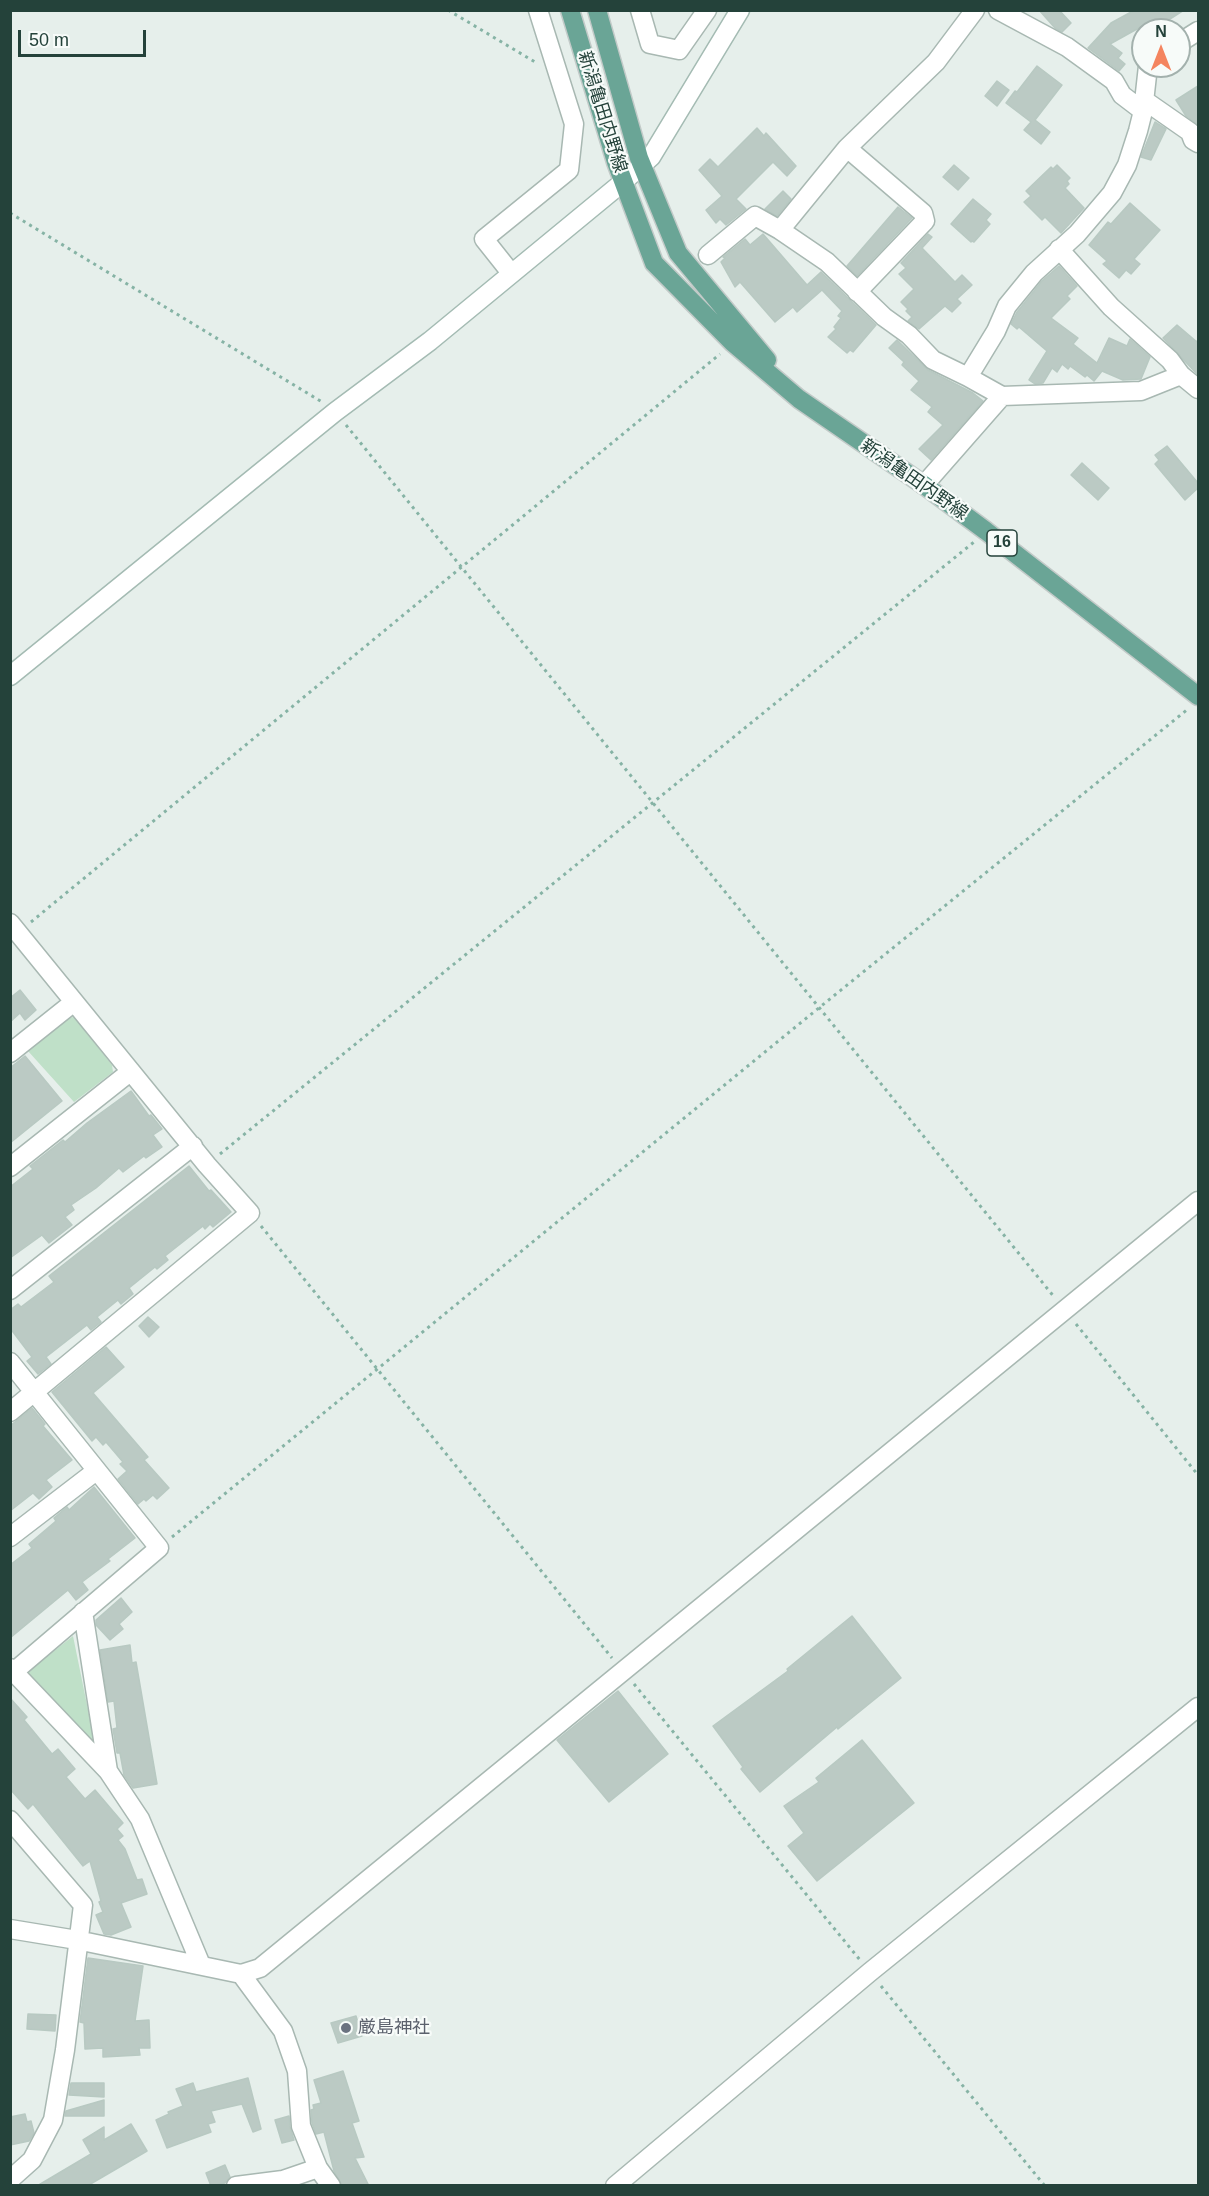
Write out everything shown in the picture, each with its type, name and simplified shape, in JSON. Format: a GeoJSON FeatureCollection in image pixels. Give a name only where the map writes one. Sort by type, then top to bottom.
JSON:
{"type":"FeatureCollection","features":[{"type":"Feature","properties":{"kind":"main road","name":"新潟亀田内野線"},"geometry":{"type":"LineString","coordinates":[[570,10],[623,182],[654,263],[733,343],[799,399],[924,485],[986,531],[1194,702]]}},
{"type":"Feature","properties":{"kind":"main road","name":"新潟亀田内野線"},"geometry":{"type":"LineString","coordinates":[[597,10],[642,165],[678,253],[799,399]]}},
{"type":"Feature","properties":{"kind":"street"},"geometry":{"type":"LineString","coordinates":[[511,273],[484,239],[569,170],[574,124],[538,10]]}},
{"type":"Feature","properties":{"kind":"street"},"geometry":{"type":"LineString","coordinates":[[640,10],[650,44],[679,50],[707,10]]}},
{"type":"Feature","properties":{"kind":"street"},"geometry":{"type":"LineString","coordinates":[[10,676],[335,412],[430,340],[651,157],[740,10]]}},
{"type":"Feature","properties":{"kind":"street"},"geometry":{"type":"LineString","coordinates":[[780,230],[847,148],[936,62],[975,10]]}},
{"type":"Feature","properties":{"kind":"street"},"geometry":{"type":"LineString","coordinates":[[998,10],[1067,47],[1114,81],[1122,95],[1190,132],[1193,140],[1198,143]]}},
{"type":"Feature","properties":{"kind":"street"},"geometry":{"type":"LineString","coordinates":[[968,377],[996,331],[1007,306],[1034,273],[1077,234],[1112,193],[1127,165],[1144,105],[1147,78]]}},
{"type":"Feature","properties":{"kind":"street"},"geometry":{"type":"LineString","coordinates":[[847,148],[923,213],[925,221],[857,292]]}},
{"type":"Feature","properties":{"kind":"street"},"geometry":{"type":"LineString","coordinates":[[708,255],[755,216],[827,262],[884,317],[909,335],[933,360],[1002,396],[1141,391],[1181,375]]}},
{"type":"Feature","properties":{"kind":"street"},"geometry":{"type":"LineString","coordinates":[[1059,249],[1111,307],[1170,360],[1181,375],[1198,389]]}},
{"type":"Feature","properties":{"kind":"street"},"geometry":{"type":"LineString","coordinates":[[924,485],[1002,396]]}},
{"type":"Feature","properties":{"kind":"street"},"geometry":{"type":"LineString","coordinates":[[10,1412],[250,1213],[207,1165],[13,931]]}},
{"type":"Feature","properties":{"kind":"street"},"geometry":{"type":"LineString","coordinates":[[10,1053],[74,1002]]}},
{"type":"Feature","properties":{"kind":"street"},"geometry":{"type":"LineString","coordinates":[[10,1167],[130,1072]]}},
{"type":"Feature","properties":{"kind":"street"},"geometry":{"type":"LineString","coordinates":[[10,1290],[193,1146]]}},
{"type":"Feature","properties":{"kind":"street"},"geometry":{"type":"LineString","coordinates":[[10,1929],[77,1940],[241,1974],[260,1968],[1198,1201]]}},
{"type":"Feature","properties":{"kind":"street"},"geometry":{"type":"LineString","coordinates":[[10,1362],[159,1548],[12,1671],[108,1772],[140,1819],[201,1965]]}},
{"type":"Feature","properties":{"kind":"street"},"geometry":{"type":"LineString","coordinates":[[10,1537],[96,1470]]}},
{"type":"Feature","properties":{"kind":"street"},"geometry":{"type":"LineString","coordinates":[[83,1612],[108,1772]]}},
{"type":"Feature","properties":{"kind":"street"},"geometry":{"type":"LineString","coordinates":[[615,2186],[870,1972],[1198,1707]]}},
{"type":"Feature","properties":{"kind":"street"},"geometry":{"type":"LineString","coordinates":[[10,1820],[83,1905],[53,2120],[32,2160],[15,2180]]}},
{"type":"Feature","properties":{"kind":"street"},"geometry":{"type":"LineString","coordinates":[[241,1974],[284,2031],[297,2071],[302,2126],[318,2168],[331,2186]]}},
{"type":"Feature","properties":{"kind":"street"},"geometry":{"type":"LineString","coordinates":[[236,2186],[283,2180],[318,2168]]}},
{"type":"Feature","properties":{"kind":"path"},"geometry":{"type":"LineString","coordinates":[[448,10],[560,76]]}},
{"type":"Feature","properties":{"kind":"path"},"geometry":{"type":"LineString","coordinates":[[10,213],[309,393],[335,412],[1198,1475]]}},
{"type":"Feature","properties":{"kind":"path"},"geometry":{"type":"LineString","coordinates":[[13,931],[461,569],[733,343]]}},
{"type":"Feature","properties":{"kind":"path"},"geometry":{"type":"LineString","coordinates":[[207,1165],[986,531]]}},
{"type":"Feature","properties":{"kind":"path"},"geometry":{"type":"LineString","coordinates":[[159,1548],[377,1367],[1194,702]]}},
{"type":"Feature","properties":{"kind":"path"},"geometry":{"type":"LineString","coordinates":[[250,1213],[1045,2186]]}},
{"type":"Feature","properties":{"kind":"green space"},"geometry":{"type":"Polygon","coordinates":[[[74,1017],[112,1065],[113,1072],[74,1102],[28,1051],[67,1018],[74,1017]]]}},
{"type":"Feature","properties":{"kind":"green space"},"geometry":{"type":"Polygon","coordinates":[[[73,1636],[96,1749],[25,1674],[73,1636]]]}},
{"type":"Feature","properties":{"kind":"building"},"geometry":{"type":"Polygon","coordinates":[[[1039,10],[1059,10],[1071,23],[1062,32],[1055,28],[1039,10]]]}},
{"type":"Feature","properties":{"kind":"building"},"geometry":{"type":"Polygon","coordinates":[[[1184,10],[1172,18],[1131,18],[1131,32],[1110,44],[1122,53],[1118,58],[1125,64],[1119,71],[1088,48],[1111,23],[1133,11],[1184,10]]]}},
{"type":"Feature","properties":{"kind":"building"},"geometry":{"type":"Polygon","coordinates":[[[1037,66],[1062,85],[1035,120],[1050,132],[1041,144],[1024,130],[1031,122],[1006,103],[1037,66]]]}},
{"type":"Feature","properties":{"kind":"building"},"geometry":{"type":"Polygon","coordinates":[[[997,81],[1009,90],[997,106],[985,96],[997,81]]]}},
{"type":"Feature","properties":{"kind":"building"},"geometry":{"type":"Polygon","coordinates":[[[1198,86],[1198,125],[1186,116],[1176,100],[1198,86]]]}},
{"type":"Feature","properties":{"kind":"building"},"geometry":{"type":"Polygon","coordinates":[[[1155,122],[1166,129],[1151,160],[1141,157],[1155,122]]]}},
{"type":"Feature","properties":{"kind":"building"},"geometry":{"type":"Polygon","coordinates":[[[757,128],[764,136],[766,133],[796,166],[787,176],[773,162],[736,199],[746,209],[726,225],[720,219],[716,223],[706,210],[722,196],[699,170],[710,159],[718,167],[757,128]]]}},
{"type":"Feature","properties":{"kind":"building"},"geometry":{"type":"Polygon","coordinates":[[[954,165],[969,178],[958,190],[943,177],[954,165]]]}},
{"type":"Feature","properties":{"kind":"building"},"geometry":{"type":"Polygon","coordinates":[[[1057,165],[1070,178],[1065,188],[1084,208],[1061,233],[1045,217],[1042,220],[1024,202],[1031,196],[1026,191],[1051,167],[1053,169],[1057,165]]]}},
{"type":"Feature","properties":{"kind":"building"},"geometry":{"type":"Polygon","coordinates":[[[783,191],[791,199],[777,216],[765,209],[783,191]]]}},
{"type":"Feature","properties":{"kind":"building"},"geometry":{"type":"Polygon","coordinates":[[[973,199],[991,214],[986,220],[990,224],[974,242],[971,242],[951,224],[973,199]]]}},
{"type":"Feature","properties":{"kind":"building"},"geometry":{"type":"Polygon","coordinates":[[[1130,203],[1160,230],[1134,259],[1140,264],[1131,274],[1126,270],[1119,278],[1103,264],[1107,261],[1089,245],[1108,222],[1111,224],[1130,203]]]}},
{"type":"Feature","properties":{"kind":"building"},"geometry":{"type":"Polygon","coordinates":[[[898,207],[912,218],[857,276],[847,266],[898,207]]]}},
{"type":"Feature","properties":{"kind":"building"},"geometry":{"type":"Polygon","coordinates":[[[763,234],[807,285],[821,272],[876,325],[853,352],[850,350],[847,353],[828,337],[836,329],[834,327],[841,318],[838,316],[842,311],[822,290],[797,312],[793,307],[775,322],[740,282],[735,287],[721,262],[725,258],[723,257],[745,239],[750,245],[763,234]]]}},
{"type":"Feature","properties":{"kind":"building"},"geometry":{"type":"Polygon","coordinates":[[[928,234],[932,237],[922,248],[955,282],[962,275],[972,285],[957,299],[961,303],[952,312],[945,306],[919,329],[908,321],[912,317],[901,302],[914,289],[899,274],[906,268],[901,263],[928,234]]]}},
{"type":"Feature","properties":{"kind":"building"},"geometry":{"type":"Polygon","coordinates":[[[1059,266],[1077,286],[1067,296],[1070,299],[1051,318],[1078,338],[1073,344],[1097,363],[1109,338],[1127,346],[1130,339],[1150,357],[1141,379],[1123,380],[1102,371],[1094,381],[1087,375],[1085,377],[1070,366],[1068,369],[1062,364],[1057,372],[1052,368],[1043,383],[1035,384],[1029,380],[1047,351],[1019,327],[1017,329],[1011,324],[1017,312],[1042,281],[1059,266]]]}},
{"type":"Feature","properties":{"kind":"building"},"geometry":{"type":"Polygon","coordinates":[[[1177,325],[1197,342],[1198,339],[1198,375],[1163,338],[1177,325]]]}},
{"type":"Feature","properties":{"kind":"building"},"geometry":{"type":"Polygon","coordinates":[[[897,340],[928,370],[973,393],[983,401],[931,460],[919,449],[943,425],[928,412],[932,407],[911,390],[919,381],[902,365],[904,362],[889,348],[897,340]]]}},
{"type":"Feature","properties":{"kind":"building"},"geometry":{"type":"Polygon","coordinates":[[[1167,446],[1198,483],[1198,488],[1185,500],[1155,464],[1159,460],[1155,455],[1167,446]]]}},
{"type":"Feature","properties":{"kind":"building"},"geometry":{"type":"Polygon","coordinates":[[[1082,463],[1109,488],[1098,500],[1071,475],[1082,463]]]}},
{"type":"Feature","properties":{"kind":"building"},"geometry":{"type":"Polygon","coordinates":[[[20,990],[36,1010],[25,1020],[20,1013],[10,1022],[10,998],[20,990]]]}},
{"type":"Feature","properties":{"kind":"building"},"geometry":{"type":"Polygon","coordinates":[[[25,1056],[62,1101],[10,1143],[10,1068],[25,1056]]]}},
{"type":"Feature","properties":{"kind":"building"},"geometry":{"type":"Polygon","coordinates":[[[131,1091],[149,1116],[151,1115],[162,1129],[153,1135],[162,1147],[146,1158],[144,1156],[123,1172],[119,1168],[71,1205],[74,1210],[65,1217],[72,1225],[49,1243],[42,1235],[10,1258],[10,1187],[33,1169],[30,1166],[131,1091]]]}},
{"type":"Feature","properties":{"kind":"building"},"geometry":{"type":"Polygon","coordinates":[[[189,1166],[209,1191],[211,1190],[231,1212],[213,1227],[210,1224],[205,1229],[203,1226],[165,1256],[168,1260],[157,1269],[155,1267],[129,1288],[133,1294],[121,1304],[118,1300],[97,1317],[101,1322],[91,1330],[87,1325],[46,1357],[51,1364],[38,1374],[27,1361],[32,1357],[10,1328],[10,1310],[18,1304],[21,1307],[54,1282],[49,1276],[189,1166]]]}},
{"type":"Feature","properties":{"kind":"building"},"geometry":{"type":"Polygon","coordinates":[[[148,1317],[159,1327],[149,1337],[139,1326],[148,1317]]]}},
{"type":"Feature","properties":{"kind":"building"},"geometry":{"type":"Polygon","coordinates":[[[106,1347],[124,1367],[93,1393],[148,1457],[144,1460],[169,1488],[157,1499],[153,1495],[138,1504],[118,1479],[127,1471],[120,1464],[123,1462],[106,1442],[103,1445],[96,1437],[92,1441],[52,1392],[106,1347]]]}},
{"type":"Feature","properties":{"kind":"building"},"geometry":{"type":"Polygon","coordinates":[[[32,1408],[45,1424],[43,1426],[72,1460],[46,1480],[52,1487],[39,1499],[33,1493],[10,1511],[10,1426],[32,1408]]]}},
{"type":"Feature","properties":{"kind":"building"},"geometry":{"type":"Polygon","coordinates":[[[94,1487],[135,1538],[82,1582],[88,1590],[76,1600],[68,1590],[10,1638],[10,1565],[32,1548],[29,1544],[56,1521],[54,1518],[67,1507],[69,1510],[94,1487]]]}},
{"type":"Feature","properties":{"kind":"building"},"geometry":{"type":"Polygon","coordinates":[[[121,1598],[132,1612],[119,1624],[123,1629],[110,1640],[96,1625],[96,1620],[121,1598]]]}},
{"type":"Feature","properties":{"kind":"building"},"geometry":{"type":"Polygon","coordinates":[[[852,1616],[901,1678],[838,1729],[837,1727],[760,1792],[741,1769],[743,1767],[713,1726],[788,1671],[787,1669],[852,1616]]]}},
{"type":"Feature","properties":{"kind":"building"},"geometry":{"type":"Polygon","coordinates":[[[130,1645],[132,1663],[136,1662],[157,1784],[133,1788],[124,1775],[120,1753],[117,1753],[113,1729],[117,1728],[114,1701],[108,1702],[100,1650],[130,1645]]]}},
{"type":"Feature","properties":{"kind":"building"},"geometry":{"type":"Polygon","coordinates":[[[618,1691],[668,1754],[609,1802],[557,1740],[618,1691]]]}},
{"type":"Feature","properties":{"kind":"building"},"geometry":{"type":"Polygon","coordinates":[[[10,1698],[27,1717],[24,1720],[52,1754],[58,1749],[75,1769],[66,1777],[85,1799],[95,1790],[123,1823],[117,1829],[123,1836],[118,1840],[125,1849],[137,1880],[142,1879],[147,1894],[121,1903],[131,1927],[111,1935],[104,1934],[96,1915],[103,1912],[90,1861],[83,1866],[33,1804],[28,1809],[10,1789],[10,1698]]]}},
{"type":"Feature","properties":{"kind":"building"},"geometry":{"type":"Polygon","coordinates":[[[862,1740],[914,1803],[817,1881],[788,1846],[804,1833],[784,1806],[819,1782],[816,1778],[862,1740]]]}},
{"type":"Feature","properties":{"kind":"building"},"geometry":{"type":"Polygon","coordinates":[[[88,1958],[143,1966],[135,2021],[149,2020],[150,2048],[139,2048],[140,2055],[103,2057],[103,2048],[85,2049],[84,2023],[80,2022],[88,1958]]]}},
{"type":"Feature","properties":{"kind":"building"},"geometry":{"type":"Polygon","coordinates":[[[28,2014],[56,2015],[55,2031],[27,2029],[28,2014]]]}},
{"type":"Feature","properties":{"kind":"building"},"geometry":{"type":"Polygon","coordinates":[[[356,2016],[362,2036],[338,2043],[331,2023],[356,2016]]]}},
{"type":"Feature","properties":{"kind":"building"},"geometry":{"type":"Polygon","coordinates":[[[343,2071],[359,2121],[352,2123],[364,2157],[355,2158],[369,2186],[342,2186],[334,2171],[324,2132],[316,2134],[312,2123],[313,2105],[321,2103],[314,2080],[343,2071]]]}},
{"type":"Feature","properties":{"kind":"building"},"geometry":{"type":"Polygon","coordinates":[[[248,2078],[261,2129],[253,2132],[242,2104],[211,2111],[215,2122],[208,2124],[211,2132],[167,2148],[156,2120],[183,2106],[176,2089],[193,2083],[196,2092],[248,2078]]]}},
{"type":"Feature","properties":{"kind":"building"},"geometry":{"type":"Polygon","coordinates":[[[71,2083],[104,2083],[104,2097],[69,2095],[71,2083]]]}},
{"type":"Feature","properties":{"kind":"building"},"geometry":{"type":"Polygon","coordinates":[[[104,2100],[104,2116],[65,2116],[66,2111],[104,2100]]]}},
{"type":"Feature","properties":{"kind":"building"},"geometry":{"type":"Polygon","coordinates":[[[25,2114],[27,2122],[31,2121],[34,2133],[29,2141],[10,2145],[10,2117],[25,2114]]]}},
{"type":"Feature","properties":{"kind":"building"},"geometry":{"type":"Polygon","coordinates":[[[289,2116],[294,2140],[282,2143],[275,2120],[289,2116]]]}},
{"type":"Feature","properties":{"kind":"building"},"geometry":{"type":"Polygon","coordinates":[[[131,2124],[147,2151],[87,2186],[37,2186],[91,2154],[83,2140],[104,2127],[104,2140],[131,2124]]]}},
{"type":"Feature","properties":{"kind":"building"},"geometry":{"type":"Polygon","coordinates":[[[225,2165],[230,2177],[225,2183],[211,2186],[206,2173],[225,2165]]]}},
{"type":"Feature","properties":{"kind":"place","name":"厳島神社"},"geometry":{"type":"Point","coordinates":[346,2028]}}]}
